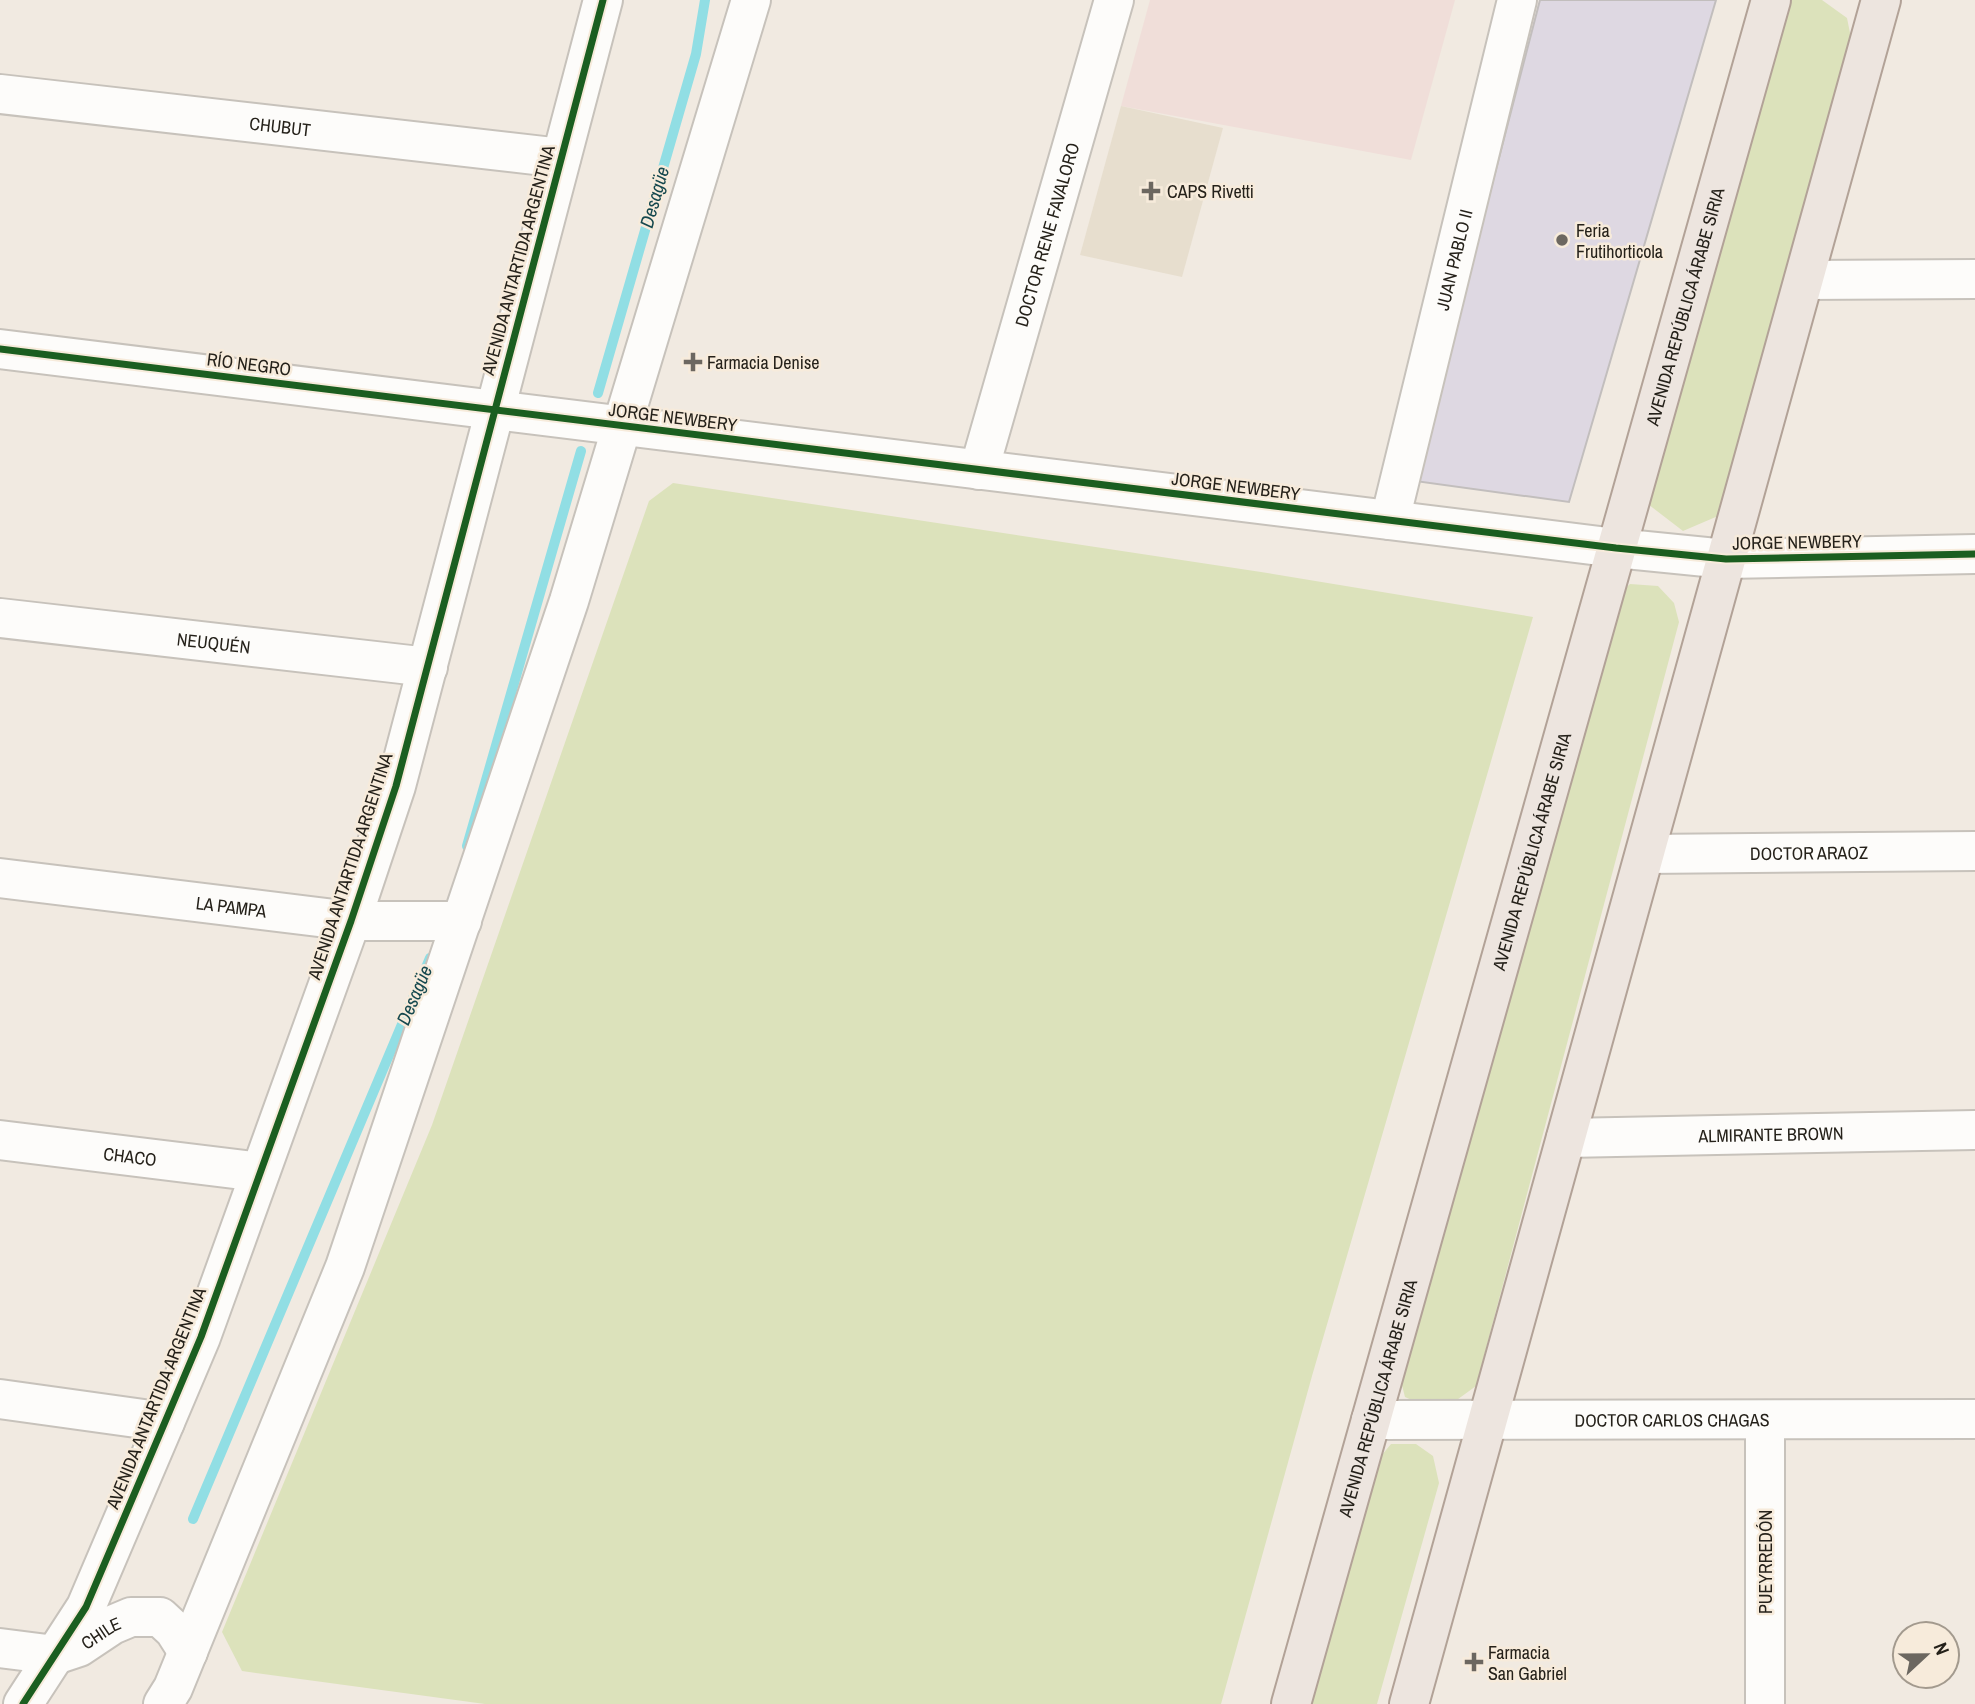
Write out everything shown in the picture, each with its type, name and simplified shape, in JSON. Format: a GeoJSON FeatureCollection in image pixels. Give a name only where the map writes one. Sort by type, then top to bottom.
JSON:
{"type":"FeatureCollection","features":[{"type":"Feature","properties":{"kind":"main road","name":"AVENIDA REPÚBLICA ÁRABE SIRIA"},"geometry":{"type":"LineString","coordinates":[[1291,1704],[1771,0]]}},
{"type":"Feature","properties":{"kind":"main road"},"geometry":{"type":"LineString","coordinates":[[1409,1704],[1881,0]]}},
{"type":"Feature","properties":{"kind":"street","name":"AVENIDA ANTARTIDA ARGENTINA"},"geometry":{"type":"LineString","coordinates":[[23,1704],[86,1607],[165,1422],[201,1336],[351,921],[396,786],[603,0]]}},
{"type":"Feature","properties":{"kind":"street"},"geometry":{"type":"LineString","coordinates":[[163,1704],[188,1652],[345,1267],[569,601],[751,0]]}},
{"type":"Feature","properties":{"kind":"street","name":"DOCTOR RENE FAVALORO"},"geometry":{"type":"LineString","coordinates":[[979,470],[1114,0]]}},
{"type":"Feature","properties":{"kind":"street","name":"JUAN PABLO II"},"geometry":{"type":"LineString","coordinates":[[1390,520],[1517,0]]}},
{"type":"Feature","properties":{"kind":"street","name":"CHUBUT"},"geometry":{"type":"LineString","coordinates":[[0,94],[561,158]]}},
{"type":"Feature","properties":{"kind":"street"},"geometry":{"type":"LineString","coordinates":[[1804,280],[1975,279]]}},
{"type":"Feature","properties":{"kind":"street","name":"RÍO NEGRO"},"geometry":{"type":"LineString","coordinates":[[0,349],[495,411]]}},
{"type":"Feature","properties":{"kind":"street","name":"JORGE NEWBERY"},"geometry":{"type":"LineString","coordinates":[[495,411],[1616,548],[1726,559],[1975,554]]}},
{"type":"Feature","properties":{"kind":"street","name":"NEUQUÉN"},"geometry":{"type":"LineString","coordinates":[[0,618],[428,667]]}},
{"type":"Feature","properties":{"kind":"street","name":"DOCTOR ARAOZ"},"geometry":{"type":"LineString","coordinates":[[1645,853],[1975,851]]}},
{"type":"Feature","properties":{"kind":"street","name":"LA PAMPA"},"geometry":{"type":"LineString","coordinates":[[0,878],[351,921],[462,921]]}},
{"type":"Feature","properties":{"kind":"street","name":"ALMIRANTE BROWN"},"geometry":{"type":"LineString","coordinates":[[1566,1138],[1975,1130]]}},
{"type":"Feature","properties":{"kind":"street","name":"CHACO"},"geometry":{"type":"LineString","coordinates":[[0,1140],[260,1171]]}},
{"type":"Feature","properties":{"kind":"street"},"geometry":{"type":"LineString","coordinates":[[0,1399],[165,1422]]}},
{"type":"Feature","properties":{"kind":"street","name":"DOCTOR CARLOS CHAGAS"},"geometry":{"type":"LineString","coordinates":[[1371,1420],[1975,1419]]}},
{"type":"Feature","properties":{"kind":"street","name":"PUEYRREDÓN"},"geometry":{"type":"LineString","coordinates":[[1765,1420],[1765,1704]]}},
{"type":"Feature","properties":{"kind":"street","name":"CHILE"},"geometry":{"type":"LineString","coordinates":[[0,1648],[55,1655],[79,1647],[112,1625],[131,1617],[160,1618],[174,1630],[188,1652]]}},
{"type":"Feature","properties":{"kind":"shaded area"},"geometry":{"type":"Polygon","coordinates":[[[1150,0],[1455,0],[1411,160],[1121,106],[1150,0]]]}},
{"type":"Feature","properties":{"kind":"shaded area","name":"CAPS Rivetti"},"geometry":{"type":"Polygon","coordinates":[[[1121,106],[1223,128],[1182,277],[1080,255],[1121,106]]]}},
{"type":"Feature","properties":{"kind":"green space"},"geometry":{"type":"Polygon","coordinates":[[[1791,0],[1822,0],[1847,18],[1851,38],[1725,513],[1683,531],[1640,498],[1775,16],[1791,0]]]}},
{"type":"Feature","properties":{"kind":"green space"},"geometry":{"type":"Polygon","coordinates":[[[673,483],[1261,572],[1533,617],[1312,1376],[1221,1704],[485,1704],[242,1671],[222,1632],[432,1125],[649,501],[673,483]]]}},
{"type":"Feature","properties":{"kind":"green space"},"geometry":{"type":"Polygon","coordinates":[[[1630,584],[1658,586],[1674,603],[1679,622],[1476,1386],[1454,1402],[1427,1407],[1405,1397],[1398,1370],[1610,602],[1630,584]]]}},
{"type":"Feature","properties":{"kind":"green space"},"geometry":{"type":"Polygon","coordinates":[[[1391,1444],[1416,1444],[1433,1456],[1439,1483],[1377,1704],[1306,1704],[1372,1467],[1391,1444]]]}},
{"type":"Feature","properties":{"kind":"building","name":"Feria Frutihorticola"},"geometry":{"type":"Polygon","coordinates":[[[1540,0],[1716,0],[1569,502],[1415,481],[1540,0]]]}},
{"type":"Feature","properties":{"kind":"waterway","name":"Desagüe"},"geometry":{"type":"LineString","coordinates":[[598,393],[696,54],[705,0]]}},
{"type":"Feature","properties":{"kind":"waterway","name":"Desagüe"},"geometry":{"type":"LineString","coordinates":[[467,846],[581,451]]}},
{"type":"Feature","properties":{"kind":"waterway","name":"Desagüe"},"geometry":{"type":"LineString","coordinates":[[193,1519],[430,958]]}},
{"type":"Feature","properties":{"kind":"cycle path"},"geometry":{"type":"LineString","coordinates":[[23,1704],[86,1607],[201,1337],[351,921],[396,786],[603,0]]}},
{"type":"Feature","properties":{"kind":"cycle path"},"geometry":{"type":"LineString","coordinates":[[0,349],[1616,548],[1726,559],[1975,554]]}},
{"type":"Feature","properties":{"kind":"place","name":"CAPS Rivetti"},"geometry":{"type":"Point","coordinates":[1151,191]}},
{"type":"Feature","properties":{"kind":"place","name":"Feria Frutihorticola"},"geometry":{"type":"Point","coordinates":[1562,240]}},
{"type":"Feature","properties":{"kind":"place","name":"Farmacia Denise"},"geometry":{"type":"Point","coordinates":[693,362]}},
{"type":"Feature","properties":{"kind":"place","name":"Farmacia San Gabriel"},"geometry":{"type":"Point","coordinates":[1474,1662]}}]}
